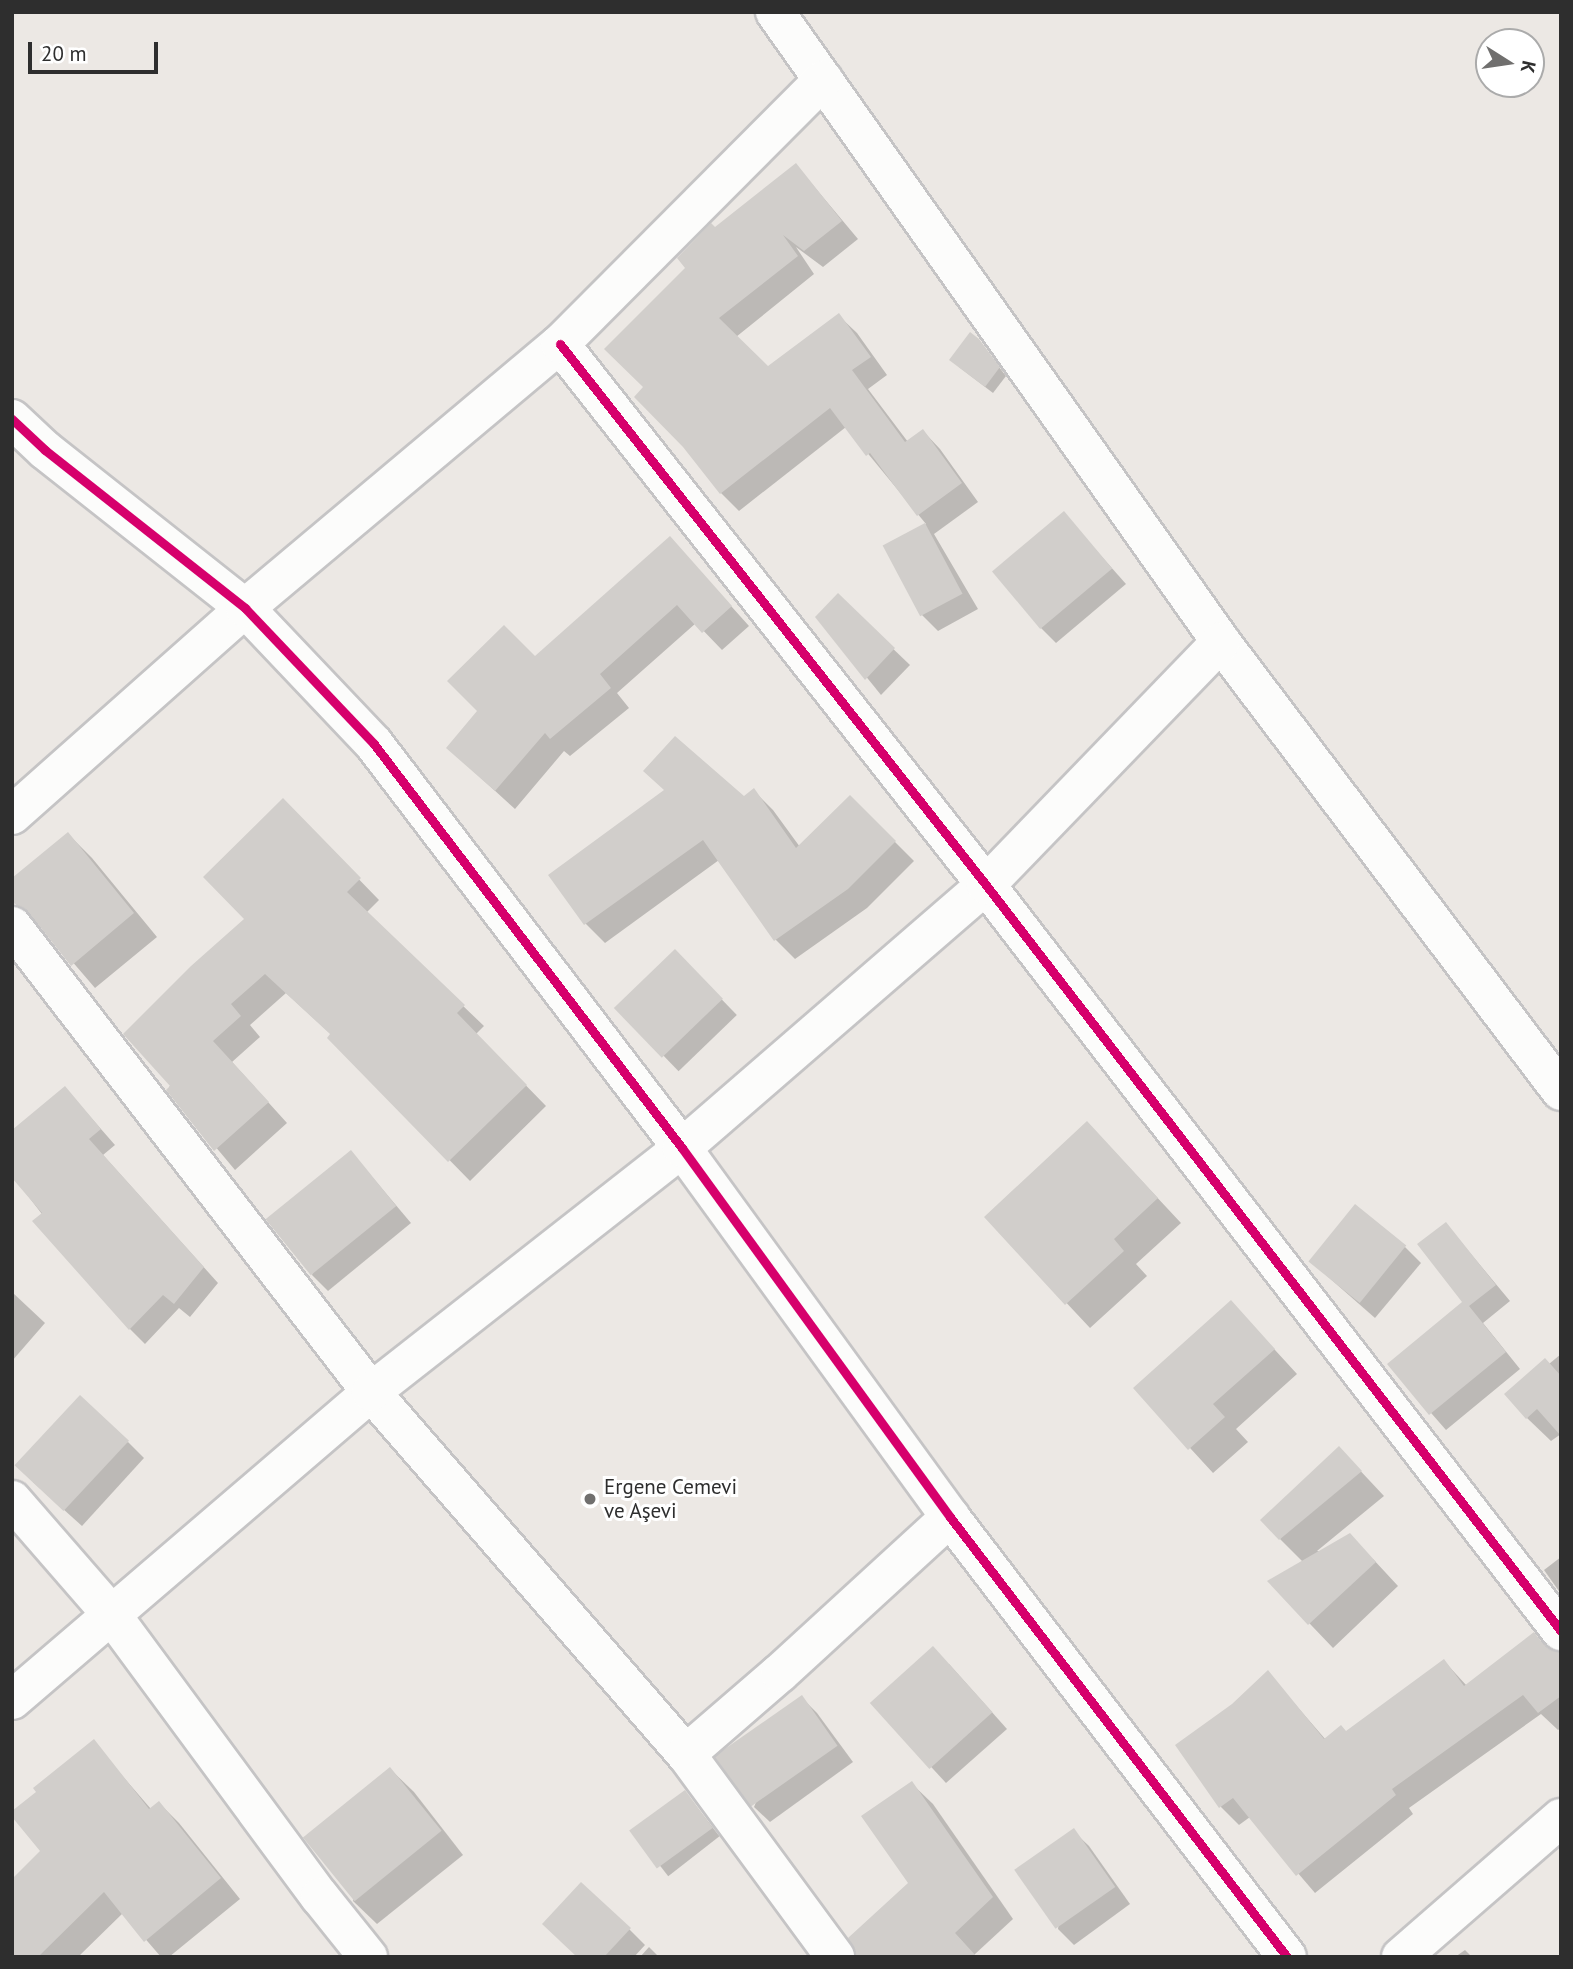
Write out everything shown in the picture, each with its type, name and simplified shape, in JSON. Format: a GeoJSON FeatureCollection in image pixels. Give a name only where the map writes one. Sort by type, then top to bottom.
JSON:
{"type":"FeatureCollection","features":[{"type":"Feature","properties":{"kind":"street"},"geometry":{"type":"LineString","coordinates":[[775,12],[1221,642],[1561,1091]]}},
{"type":"Feature","properties":{"kind":"street"},"geometry":{"type":"LineString","coordinates":[[12,815],[245,608],[560,344],[823,80]]}},
{"type":"Feature","properties":{"kind":"street"},"geometry":{"type":"LineString","coordinates":[[560,344],[986,885],[1561,1631]]}},
{"type":"Feature","properties":{"kind":"street"},"geometry":{"type":"LineString","coordinates":[[12,419],[45,450],[245,608],[374,744],[682,1148],[950,1517],[1287,1957]]}},
{"type":"Feature","properties":{"kind":"street"},"geometry":{"type":"LineString","coordinates":[[12,1700],[371,1392],[682,1148],[986,885],[1221,642]]}},
{"type":"Feature","properties":{"kind":"street"},"geometry":{"type":"LineString","coordinates":[[12,926],[371,1392],[686,1754],[835,1957]]}},
{"type":"Feature","properties":{"kind":"street"},"geometry":{"type":"LineString","coordinates":[[12,1500],[111,1614],[320,1897],[368,1957]]}},
{"type":"Feature","properties":{"kind":"street"},"geometry":{"type":"LineString","coordinates":[[686,1754],[780,1674],[950,1517]]}},
{"type":"Feature","properties":{"kind":"street"},"geometry":{"type":"LineString","coordinates":[[1401,1957],[1561,1818]]}},
{"type":"Feature","properties":{"kind":"building"},"geometry":{"type":"Polygon","coordinates":[[[796,163],[842,221],[804,251],[783,235],[798,256],[719,318],[768,366],[839,313],[871,357],[852,370],[905,442],[923,429],[962,483],[917,516],[870,453],[866,456],[830,408],[720,494],[683,447],[634,397],[643,387],[604,349],[685,268],[677,258],[711,223],[715,227],[796,163]]]}},
{"type":"Feature","properties":{"kind":"building"},"geometry":{"type":"Polygon","coordinates":[[[970,332],[979,339],[1000,367],[985,387],[949,360],[970,332]]]}},
{"type":"Feature","properties":{"kind":"building"},"geometry":{"type":"Polygon","coordinates":[[[1064,511],[1112,568],[1040,629],[992,571],[1064,511]]]}},
{"type":"Feature","properties":{"kind":"building"},"geometry":{"type":"Polygon","coordinates":[[[925,523],[963,594],[920,616],[883,546],[925,523]]]}},
{"type":"Feature","properties":{"kind":"building"},"geometry":{"type":"Polygon","coordinates":[[[670,536],[732,606],[702,633],[677,605],[600,674],[611,688],[550,739],[545,733],[495,791],[446,748],[477,711],[447,681],[504,625],[535,656],[670,536]]]}},
{"type":"Feature","properties":{"kind":"building"},"geometry":{"type":"Polygon","coordinates":[[[838,593],[895,648],[865,680],[815,617],[838,593]]]}},
{"type":"Feature","properties":{"kind":"building"},"geometry":{"type":"Polygon","coordinates":[[[675,736],[744,796],[754,788],[796,848],[850,795],[896,841],[848,889],[774,941],[703,840],[584,925],[548,875],[664,790],[643,771],[675,736]]]}},
{"type":"Feature","properties":{"kind":"building"},"geometry":{"type":"Polygon","coordinates":[[[283,798],[361,878],[347,892],[465,1005],[457,1013],[527,1085],[448,1162],[327,1038],[330,1034],[265,974],[231,1004],[241,1016],[213,1041],[269,1102],[214,1151],[166,1090],[170,1086],[123,1034],[191,966],[244,919],[203,877],[283,798]]]}},
{"type":"Feature","properties":{"kind":"building"},"geometry":{"type":"Polygon","coordinates":[[[68,832],[134,913],[71,966],[29,913],[12,902],[12,878],[68,832]]]}},
{"type":"Feature","properties":{"kind":"building"},"geometry":{"type":"Polygon","coordinates":[[[675,949],[723,999],[662,1058],[614,1008],[675,949]]]}},
{"type":"Feature","properties":{"kind":"building"},"geometry":{"type":"Polygon","coordinates":[[[65,1086],[101,1129],[89,1139],[204,1267],[174,1304],[163,1295],[129,1330],[32,1221],[42,1213],[12,1178],[12,1130],[65,1086]]]}},
{"type":"Feature","properties":{"kind":"building"},"geometry":{"type":"Polygon","coordinates":[[[1087,1121],[1158,1198],[1114,1239],[1124,1251],[1065,1305],[984,1217],[1087,1121]]]}},
{"type":"Feature","properties":{"kind":"building"},"geometry":{"type":"Polygon","coordinates":[[[351,1150],[396,1206],[311,1275],[266,1219],[351,1150]]]}},
{"type":"Feature","properties":{"kind":"building"},"geometry":{"type":"Polygon","coordinates":[[[1355,1204],[1406,1246],[1360,1303],[1308,1262],[1355,1204]]]}},
{"type":"Feature","properties":{"kind":"building"},"geometry":{"type":"Polygon","coordinates":[[[1446,1222],[1496,1285],[1469,1306],[1506,1352],[1429,1415],[1387,1364],[1462,1302],[1417,1244],[1446,1222]]]}},
{"type":"Feature","properties":{"kind":"building"},"geometry":{"type":"Polygon","coordinates":[[[1231,1300],[1275,1349],[1213,1404],[1225,1417],[1188,1450],[1133,1388],[1231,1300]]]}},
{"type":"Feature","properties":{"kind":"building"},"geometry":{"type":"Polygon","coordinates":[[[1545,1358],[1561,1376],[1561,1436],[1537,1409],[1526,1419],[1504,1394],[1545,1358]]]}},
{"type":"Feature","properties":{"kind":"building"},"geometry":{"type":"Polygon","coordinates":[[[80,1395],[129,1441],[64,1511],[15,1465],[80,1395]]]}},
{"type":"Feature","properties":{"kind":"building"},"geometry":{"type":"Polygon","coordinates":[[[1339,1446],[1362,1471],[1279,1540],[1260,1520],[1339,1446]]]}},
{"type":"Feature","properties":{"kind":"building"},"geometry":{"type":"Polygon","coordinates":[[[1350,1533],[1376,1562],[1308,1625],[1267,1581],[1350,1533]]]}},
{"type":"Feature","properties":{"kind":"building"},"geometry":{"type":"Polygon","coordinates":[[[1534,1632],[1544,1645],[1561,1652],[1561,1696],[1538,1713],[1523,1695],[1392,1789],[1396,1795],[1296,1876],[1233,1798],[1219,1808],[1175,1745],[1232,1704],[1268,1670],[1324,1739],[1341,1725],[1346,1731],[1444,1659],[1464,1686],[1534,1632]]]}},
{"type":"Feature","properties":{"kind":"building"},"geometry":{"type":"Polygon","coordinates":[[[933,1646],[993,1712],[929,1769],[870,1703],[933,1646]]]}},
{"type":"Feature","properties":{"kind":"building"},"geometry":{"type":"Polygon","coordinates":[[[802,1695],[838,1746],[750,1807],[714,1756],[802,1695]]]}},
{"type":"Feature","properties":{"kind":"building"},"geometry":{"type":"Polygon","coordinates":[[[94,1739],[149,1809],[159,1801],[221,1878],[144,1942],[104,1892],[38,1957],[12,1957],[12,1879],[40,1851],[12,1817],[12,1811],[36,1792],[33,1788],[94,1739]]]}},
{"type":"Feature","properties":{"kind":"building"},"geometry":{"type":"Polygon","coordinates":[[[390,1767],[442,1831],[355,1901],[303,1837],[390,1767]]]}},
{"type":"Feature","properties":{"kind":"building"},"geometry":{"type":"Polygon","coordinates":[[[912,1781],[993,1897],[955,1933],[977,1957],[857,1957],[848,1938],[908,1883],[861,1816],[912,1781]]]}},
{"type":"Feature","properties":{"kind":"building"},"geometry":{"type":"Polygon","coordinates":[[[685,1790],[713,1828],[657,1869],[629,1831],[685,1790]]]}},
{"type":"Feature","properties":{"kind":"building"},"geometry":{"type":"Polygon","coordinates":[[[1074,1828],[1115,1887],[1055,1929],[1014,1870],[1074,1828]]]}},
{"type":"Feature","properties":{"kind":"building"},"geometry":{"type":"Polygon","coordinates":[[[581,1882],[631,1928],[604,1957],[577,1957],[542,1924],[581,1882]]]}},
{"type":"Feature","properties":{"kind":"cycle path"},"geometry":{"type":"LineString","coordinates":[[560,344],[986,885],[1561,1631]]}},
{"type":"Feature","properties":{"kind":"cycle path"},"geometry":{"type":"LineString","coordinates":[[12,419],[45,450],[245,608],[374,744],[682,1148],[950,1517],[1287,1957]]}},
{"type":"Feature","properties":{"kind":"place","name":"Ergene Cemevi ve Aşevi"},"geometry":{"type":"Point","coordinates":[590,1499]}}]}
